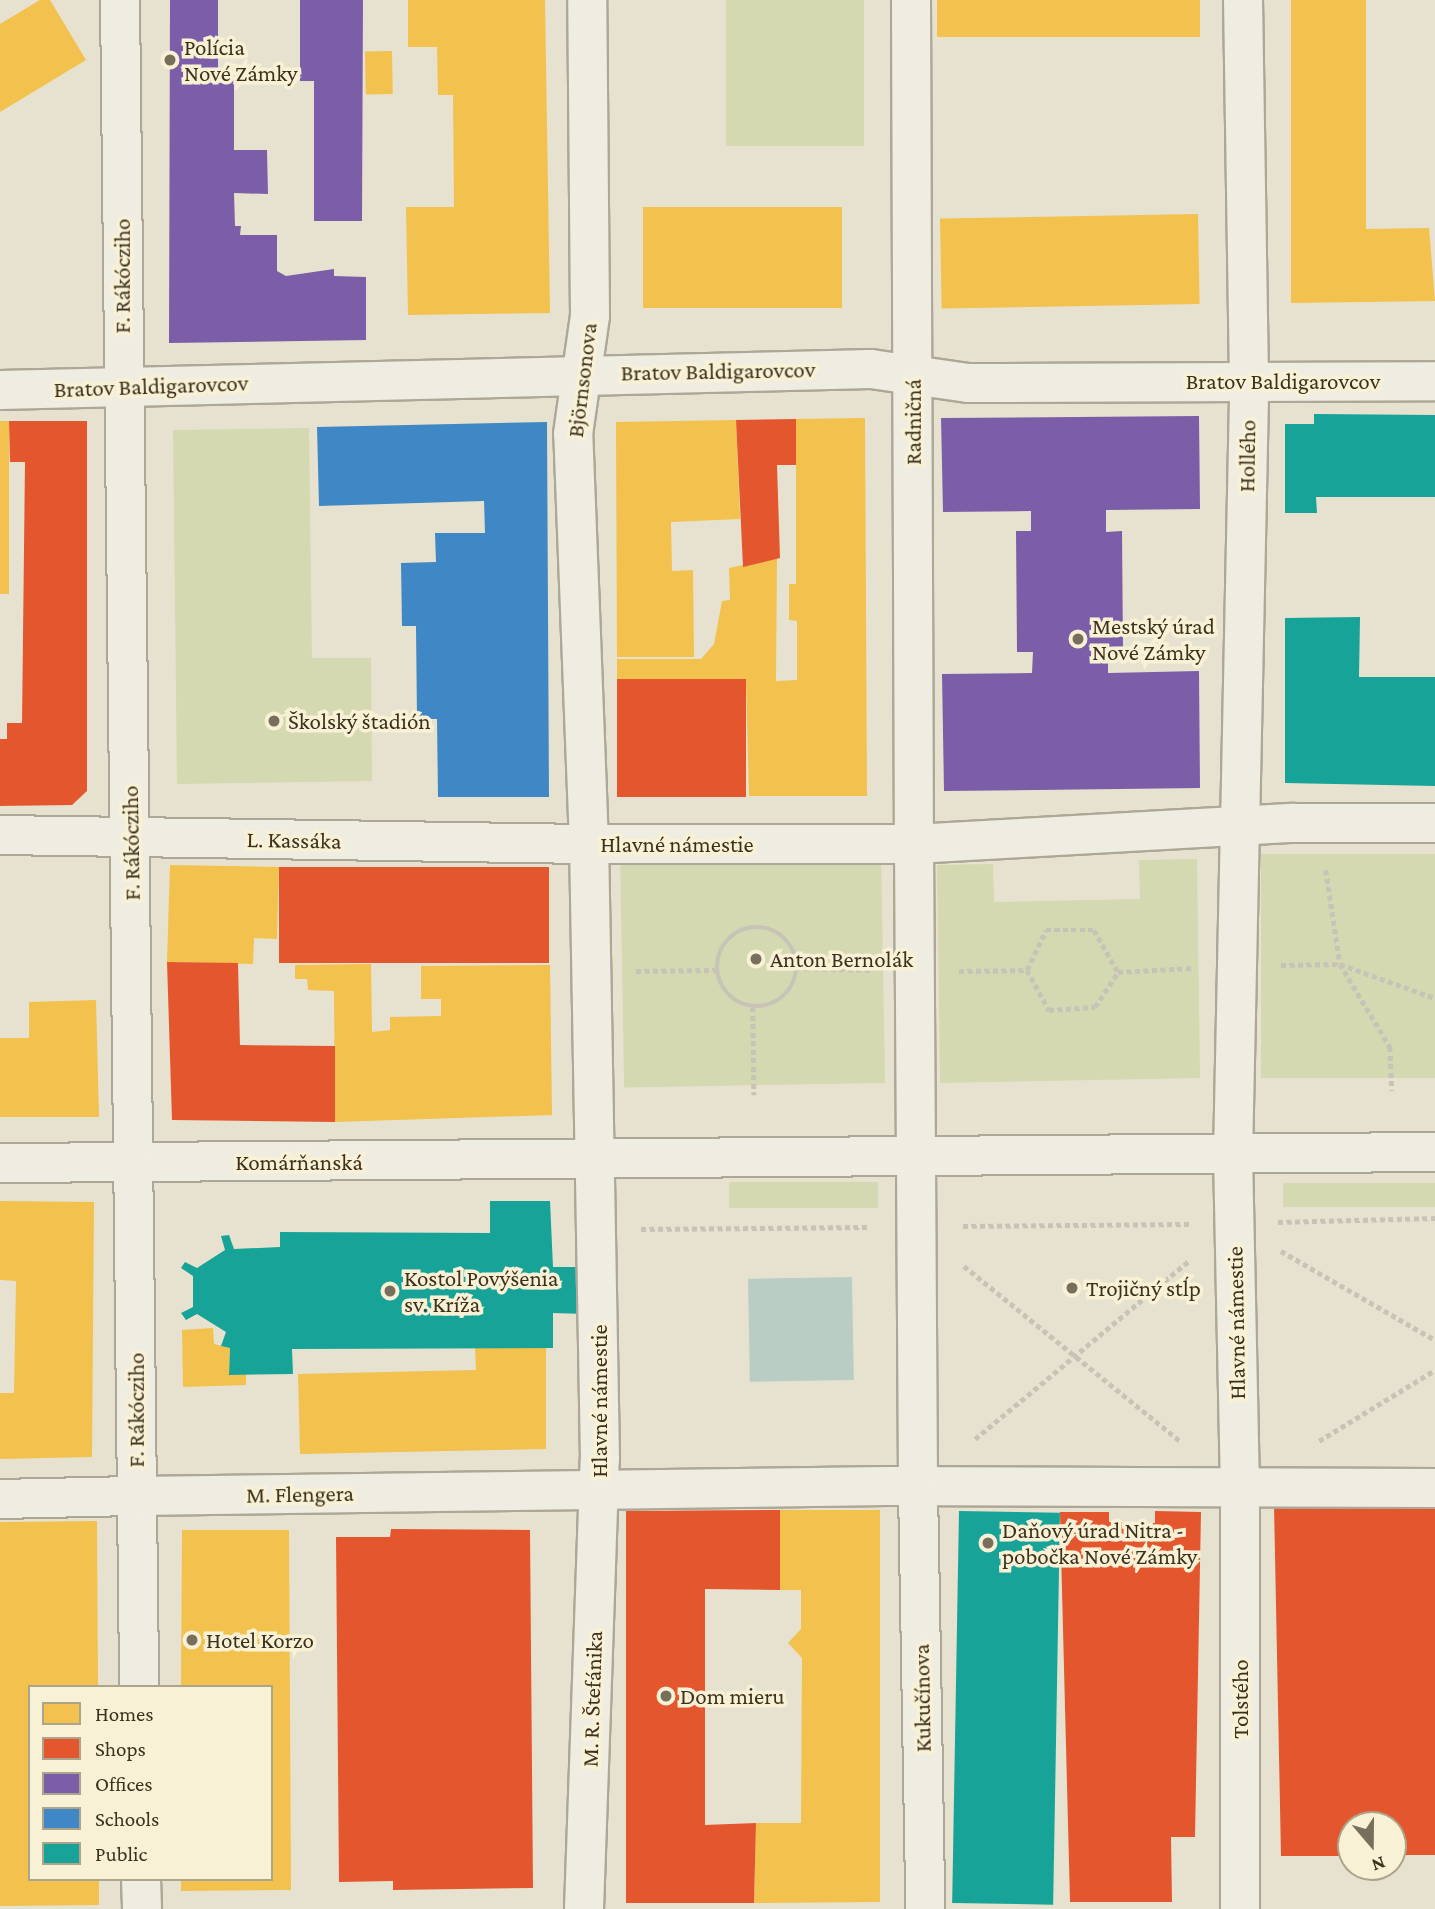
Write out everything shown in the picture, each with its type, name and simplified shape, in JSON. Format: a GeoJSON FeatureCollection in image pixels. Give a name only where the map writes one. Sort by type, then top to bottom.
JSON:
{"type":"FeatureCollection","features":[{"type":"Feature","properties":{"kind":"street","name":"F. Rákócziho"},"geometry":{"type":"LineString","coordinates":[[120,0],[139,1685]]}},
{"type":"Feature","properties":{"kind":"street","name":"Björnsonova"},"geometry":{"type":"LineString","coordinates":[[587,0],[590,316],[573,434],[589,844]]}},
{"type":"Feature","properties":{"kind":"street","name":"Radničná"},"geometry":{"type":"LineString","coordinates":[[911,0],[914,844]]}},
{"type":"Feature","properties":{"kind":"street","name":"Hollého"},"geometry":{"type":"LineString","coordinates":[[1240,827],[1249,381],[1243,0]]}},
{"type":"Feature","properties":{"kind":"street","name":"Bratov Baldigarovcov"},"geometry":{"type":"LineString","coordinates":[[0,390],[123,384],[843,369],[912,373],[968,383],[1435,381]]}},
{"type":"Feature","properties":{"kind":"street","name":"Hlavné námestie"},"geometry":{"type":"LineString","coordinates":[[1435,823],[1318,823],[914,844],[589,844],[598,1161],[599,1490],[918,1487],[1435,1488]]}},
{"type":"Feature","properties":{"kind":"street","name":"Hlavné námestie"},"geometry":{"type":"LineString","coordinates":[[1240,827],[1233,1157],[1240,1489]]}},
{"type":"Feature","properties":{"kind":"street","name":"L. Kassáka"},"geometry":{"type":"LineString","coordinates":[[0,835],[589,844]]}},
{"type":"Feature","properties":{"kind":"street"},"geometry":{"type":"LineString","coordinates":[[914,844],[918,1487]]}},
{"type":"Feature","properties":{"kind":"street"},"geometry":{"type":"LineString","coordinates":[[598,1161],[1233,1157],[1435,1152]]}},
{"type":"Feature","properties":{"kind":"street","name":"Komárňanská"},"geometry":{"type":"LineString","coordinates":[[0,1163],[598,1161]]}},
{"type":"Feature","properties":{"kind":"street","name":"Kukučínova"},"geometry":{"type":"LineString","coordinates":[[918,1487],[925,1909]]}},
{"type":"Feature","properties":{"kind":"street","name":"Tolstého"},"geometry":{"type":"LineString","coordinates":[[1240,1489],[1240,1909]]}},
{"type":"Feature","properties":{"kind":"street","name":"M. Flengera"},"geometry":{"type":"LineString","coordinates":[[0,1499],[599,1490]]}},
{"type":"Feature","properties":{"kind":"street","name":"M. R. Štefánika"},"geometry":{"type":"LineString","coordinates":[[584,1909],[599,1490]]}},
{"type":"Feature","properties":{"kind":"street"},"geometry":{"type":"LineString","coordinates":[[141,1881],[142,1909]]}},
{"type":"Feature","properties":{"kind":"path"},"geometry":{"type":"LineString","coordinates":[[1318,823],[1340,964],[1390,1047],[1392,1091]]}},
{"type":"Feature","properties":{"kind":"path"},"geometry":{"type":"LineString","coordinates":[[753,926],[789,942],[797,968],[788,992],[753,1007],[729,996],[716,970],[729,937],[753,926]]}},
{"type":"Feature","properties":{"kind":"path"},"geometry":{"type":"LineString","coordinates":[[1027,970],[1046,930],[1094,929],[1118,972]]}},
{"type":"Feature","properties":{"kind":"path"},"geometry":{"type":"LineString","coordinates":[[1118,972],[1340,964],[1435,998]]}},
{"type":"Feature","properties":{"kind":"path"},"geometry":{"type":"LineString","coordinates":[[797,968],[914,972],[1027,970]]}},
{"type":"Feature","properties":{"kind":"path"},"geometry":{"type":"LineString","coordinates":[[592,972],[716,970]]}},
{"type":"Feature","properties":{"kind":"path"},"geometry":{"type":"LineString","coordinates":[[1027,970],[1049,1010],[1095,1007],[1118,972]]}},
{"type":"Feature","properties":{"kind":"path"},"geometry":{"type":"LineString","coordinates":[[753,1007],[754,1095]]}},
{"type":"Feature","properties":{"kind":"path"},"geometry":{"type":"LineString","coordinates":[[598,1230],[1234,1224],[1435,1218]]}},
{"type":"Feature","properties":{"kind":"path"},"geometry":{"type":"LineString","coordinates":[[1234,1224],[1435,1340]]}},
{"type":"Feature","properties":{"kind":"path"},"geometry":{"type":"LineString","coordinates":[[918,1487],[1234,1224]]}},
{"type":"Feature","properties":{"kind":"path"},"geometry":{"type":"LineString","coordinates":[[915,1227],[1240,1489]]}},
{"type":"Feature","properties":{"kind":"path"},"geometry":{"type":"LineString","coordinates":[[1308,1447],[1435,1370]]}},
{"type":"Feature","properties":{"kind":"green space"},"geometry":{"type":"Polygon","coordinates":[[[726,0],[864,0],[864,146],[726,146],[726,0]]]}},
{"type":"Feature","properties":{"kind":"green space"},"geometry":{"type":"Polygon","coordinates":[[[309,428],[312,658],[371,658],[372,781],[177,784],[173,430],[309,428]]]}},
{"type":"Feature","properties":{"kind":"green space"},"geometry":{"type":"Polygon","coordinates":[[[881,850],[885,1083],[624,1088],[620,855],[881,850]]]}},
{"type":"Feature","properties":{"kind":"green space"},"geometry":{"type":"Polygon","coordinates":[[[1261,854],[1435,854],[1435,1078],[1261,1078],[1261,854]]]}},
{"type":"Feature","properties":{"kind":"green space"},"geometry":{"type":"Polygon","coordinates":[[[1197,859],[1200,1078],[940,1083],[937,865],[993,864],[994,902],[1140,899],[1139,860],[1197,859]]]}},
{"type":"Feature","properties":{"kind":"green space"},"geometry":{"type":"Polygon","coordinates":[[[729,1182],[878,1182],[878,1208],[729,1208],[729,1182]]]}},
{"type":"Feature","properties":{"kind":"green space"},"geometry":{"type":"Polygon","coordinates":[[[1283,1183],[1435,1183],[1435,1207],[1283,1207],[1283,1183]]]}},
{"type":"Feature","properties":{"kind":"shaded area"},"geometry":{"type":"Polygon","coordinates":[[[852,1277],[854,1380],[750,1382],[748,1279],[852,1277]]]}},
{"type":"Feature","properties":{"kind":"building: Homes"},"geometry":{"type":"Polygon","coordinates":[[[40,0],[50,0],[86,60],[0,112],[0,24],[40,0]]]}},
{"type":"Feature","properties":{"kind":"building: Homes"},"geometry":{"type":"Polygon","coordinates":[[[408,0],[545,0],[550,313],[408,315],[406,207],[454,207],[453,95],[438,95],[437,47],[408,47],[408,0]]]}},
{"type":"Feature","properties":{"kind":"building: Homes"},"geometry":{"type":"Polygon","coordinates":[[[937,0],[1200,0],[1200,37],[937,37],[937,0]]]}},
{"type":"Feature","properties":{"kind":"building: Homes"},"geometry":{"type":"Polygon","coordinates":[[[1291,0],[1366,0],[1366,229],[1429,228],[1435,301],[1291,303],[1291,0]]]}},
{"type":"Feature","properties":{"kind":"building: Homes"},"geometry":{"type":"Polygon","coordinates":[[[365,51],[392,51],[393,94],[366,94],[365,51]]]}},
{"type":"Feature","properties":{"kind":"building: Homes"},"geometry":{"type":"Polygon","coordinates":[[[643,207],[842,207],[842,308],[643,308],[643,207]]]}},
{"type":"Feature","properties":{"kind":"building: Homes"},"geometry":{"type":"Polygon","coordinates":[[[1198,214],[1200,304],[942,308],[940,219],[1198,214]]]}},
{"type":"Feature","properties":{"kind":"building: Homes"},"geometry":{"type":"Polygon","coordinates":[[[865,418],[867,796],[749,796],[746,680],[617,679],[617,659],[701,659],[714,644],[722,601],[730,600],[729,568],[777,558],[776,681],[797,680],[797,621],[789,620],[789,584],[796,584],[796,419],[865,418]]]}},
{"type":"Feature","properties":{"kind":"building: Homes"},"geometry":{"type":"Polygon","coordinates":[[[736,420],[740,519],[671,522],[672,571],[693,570],[694,657],[617,657],[616,422],[736,420]]]}},
{"type":"Feature","properties":{"kind":"building: Homes"},"geometry":{"type":"Polygon","coordinates":[[[0,421],[9,421],[9,594],[0,594],[0,421]]]}},
{"type":"Feature","properties":{"kind":"building: Homes"},"geometry":{"type":"Polygon","coordinates":[[[170,865],[279,867],[277,939],[254,938],[253,964],[167,962],[170,865]]]}},
{"type":"Feature","properties":{"kind":"building: Homes"},"geometry":{"type":"Polygon","coordinates":[[[371,964],[372,1032],[390,1030],[390,1017],[441,1016],[441,999],[421,999],[421,966],[550,965],[552,1115],[335,1122],[334,991],[308,990],[307,979],[295,979],[295,965],[371,964]]]}},
{"type":"Feature","properties":{"kind":"building: Homes"},"geometry":{"type":"Polygon","coordinates":[[[96,1000],[99,1117],[0,1117],[0,1038],[29,1038],[29,1002],[96,1000]]]}},
{"type":"Feature","properties":{"kind":"building: Homes"},"geometry":{"type":"Polygon","coordinates":[[[0,1201],[94,1202],[92,1457],[0,1459],[0,1393],[14,1393],[16,1281],[0,1280],[0,1201]]]}},
{"type":"Feature","properties":{"kind":"building: Homes"},"geometry":{"type":"Polygon","coordinates":[[[213,1328],[214,1344],[230,1348],[229,1375],[246,1374],[246,1385],[183,1387],[182,1330],[213,1328]]]}},
{"type":"Feature","properties":{"kind":"building: Homes"},"geometry":{"type":"Polygon","coordinates":[[[475,1348],[546,1348],[546,1449],[300,1454],[298,1374],[476,1370],[475,1348]]]}},
{"type":"Feature","properties":{"kind":"building: Homes"},"geometry":{"type":"Polygon","coordinates":[[[780,1510],[880,1510],[880,1902],[754,1903],[756,1823],[801,1823],[802,1658],[788,1643],[801,1629],[801,1590],[780,1590],[780,1510]]]}},
{"type":"Feature","properties":{"kind":"building: Homes"},"geometry":{"type":"Polygon","coordinates":[[[97,1521],[98,1685],[28,1685],[28,1881],[99,1881],[99,1905],[0,1906],[0,1522],[97,1521]]]}},
{"type":"Feature","properties":{"kind":"building: Homes"},"geometry":{"type":"Polygon","coordinates":[[[182,1530],[289,1530],[291,1890],[181,1891],[181,1881],[273,1881],[273,1685],[181,1685],[182,1530]]]}},
{"type":"Feature","properties":{"kind":"building: Shops"},"geometry":{"type":"Polygon","coordinates":[[[796,419],[796,465],[777,465],[780,558],[743,567],[736,420],[796,419]]]}},
{"type":"Feature","properties":{"kind":"building: Shops"},"geometry":{"type":"Polygon","coordinates":[[[9,421],[87,421],[87,791],[72,805],[0,806],[0,739],[7,739],[7,723],[22,723],[25,462],[10,462],[9,421]]]}},
{"type":"Feature","properties":{"kind":"building: Shops"},"geometry":{"type":"Polygon","coordinates":[[[617,679],[746,679],[746,797],[617,797],[617,679]]]}},
{"type":"Feature","properties":{"kind":"building: Shops"},"geometry":{"type":"Polygon","coordinates":[[[279,867],[549,867],[549,963],[279,963],[279,867]]]}},
{"type":"Feature","properties":{"kind":"building: Shops"},"geometry":{"type":"Polygon","coordinates":[[[167,962],[238,963],[240,1045],[335,1046],[335,1122],[172,1120],[167,962]]]}},
{"type":"Feature","properties":{"kind":"building: Shops"},"geometry":{"type":"Polygon","coordinates":[[[1274,1505],[1435,1505],[1435,1855],[1407,1855],[1407,1811],[1337,1811],[1337,1856],[1281,1856],[1274,1505]]]}},
{"type":"Feature","properties":{"kind":"building: Shops","name":"Dom mieru"},"geometry":{"type":"Polygon","coordinates":[[[780,1510],[780,1590],[705,1589],[705,1825],[756,1823],[754,1903],[626,1903],[626,1511],[780,1510]]]}},
{"type":"Feature","properties":{"kind":"building: Shops"},"geometry":{"type":"Polygon","coordinates":[[[1155,1511],[1201,1512],[1195,1837],[1171,1837],[1172,1902],[1070,1902],[1060,1512],[1109,1512],[1109,1522],[1155,1523],[1155,1511]]]}},
{"type":"Feature","properties":{"kind":"building: Shops"},"geometry":{"type":"Polygon","coordinates":[[[391,1529],[530,1530],[533,1888],[393,1890],[393,1881],[339,1882],[336,1537],[390,1537],[391,1529]]]}},
{"type":"Feature","properties":{"kind":"building: Offices"},"geometry":{"type":"Polygon","coordinates":[[[170,0],[218,0],[218,80],[234,80],[234,150],[267,150],[268,194],[234,193],[235,226],[241,226],[240,235],[277,235],[277,271],[286,276],[334,269],[334,276],[366,277],[366,340],[169,343],[170,0]]]}},
{"type":"Feature","properties":{"kind":"building: Offices"},"geometry":{"type":"Polygon","coordinates":[[[300,0],[363,0],[362,221],[314,221],[314,81],[300,81],[300,0]]]}},
{"type":"Feature","properties":{"kind":"building: Offices"},"geometry":{"type":"Polygon","coordinates":[[[1199,416],[1200,509],[1106,510],[1106,532],[1122,531],[1123,650],[1108,651],[1108,673],[1199,671],[1200,788],[944,791],[942,674],[1032,673],[1033,652],[1017,652],[1016,531],[1031,531],[1031,511],[943,512],[941,418],[1199,416]]]}},
{"type":"Feature","properties":{"kind":"building: Schools"},"geometry":{"type":"Polygon","coordinates":[[[547,422],[549,797],[438,797],[437,719],[417,719],[416,626],[402,626],[401,563],[436,562],[435,533],[485,533],[484,501],[319,506],[317,427],[547,422]]]}},
{"type":"Feature","properties":{"kind":"building: Public"},"geometry":{"type":"Polygon","coordinates":[[[1314,414],[1435,415],[1435,497],[1316,497],[1317,513],[1285,513],[1285,424],[1314,424],[1314,414]]]}},
{"type":"Feature","properties":{"kind":"building: Public"},"geometry":{"type":"Polygon","coordinates":[[[1360,617],[1359,677],[1435,677],[1435,786],[1285,783],[1285,618],[1360,617]]]}},
{"type":"Feature","properties":{"kind":"building: Public","name":"Kostol Povýšenia sv. Kríža"},"geometry":{"type":"Polygon","coordinates":[[[490,1201],[550,1201],[553,1267],[585,1267],[586,1314],[553,1313],[553,1348],[292,1349],[293,1374],[229,1375],[230,1348],[221,1346],[226,1332],[197,1314],[186,1320],[181,1313],[193,1307],[193,1276],[181,1268],[185,1262],[197,1268],[225,1250],[221,1236],[229,1235],[234,1249],[280,1247],[280,1232],[490,1233],[490,1201]]]}},
{"type":"Feature","properties":{"kind":"building: Public"},"geometry":{"type":"Polygon","coordinates":[[[959,1511],[1060,1513],[1053,1905],[952,1903],[959,1511]]]}},
{"type":"Feature","properties":{"kind":"place","name":"Polícia Nové Zámky"},"geometry":{"type":"Point","coordinates":[170,60]}},
{"type":"Feature","properties":{"kind":"place","name":"Mestský úrad Nové Zámky"},"geometry":{"type":"Point","coordinates":[1078,639]}},
{"type":"Feature","properties":{"kind":"place","name":"Školský štadión"},"geometry":{"type":"Point","coordinates":[274,721]}},
{"type":"Feature","properties":{"kind":"place","name":"Anton Bernolák"},"geometry":{"type":"Point","coordinates":[756,959]}},
{"type":"Feature","properties":{"kind":"place","name":"Trojičný stĺp"},"geometry":{"type":"Point","coordinates":[1072,1288]}},
{"type":"Feature","properties":{"kind":"place","name":"Kostol Povýšenia sv. Kríža"},"geometry":{"type":"Point","coordinates":[390,1291]}},
{"type":"Feature","properties":{"kind":"place","name":"Daňový úrad Nitra - pobočka Nové Zámky"},"geometry":{"type":"Point","coordinates":[988,1543]}},
{"type":"Feature","properties":{"kind":"place","name":"Hotel Korzo"},"geometry":{"type":"Point","coordinates":[192,1640]}},
{"type":"Feature","properties":{"kind":"place","name":"Dom mieru"},"geometry":{"type":"Point","coordinates":[666,1696]}}]}
